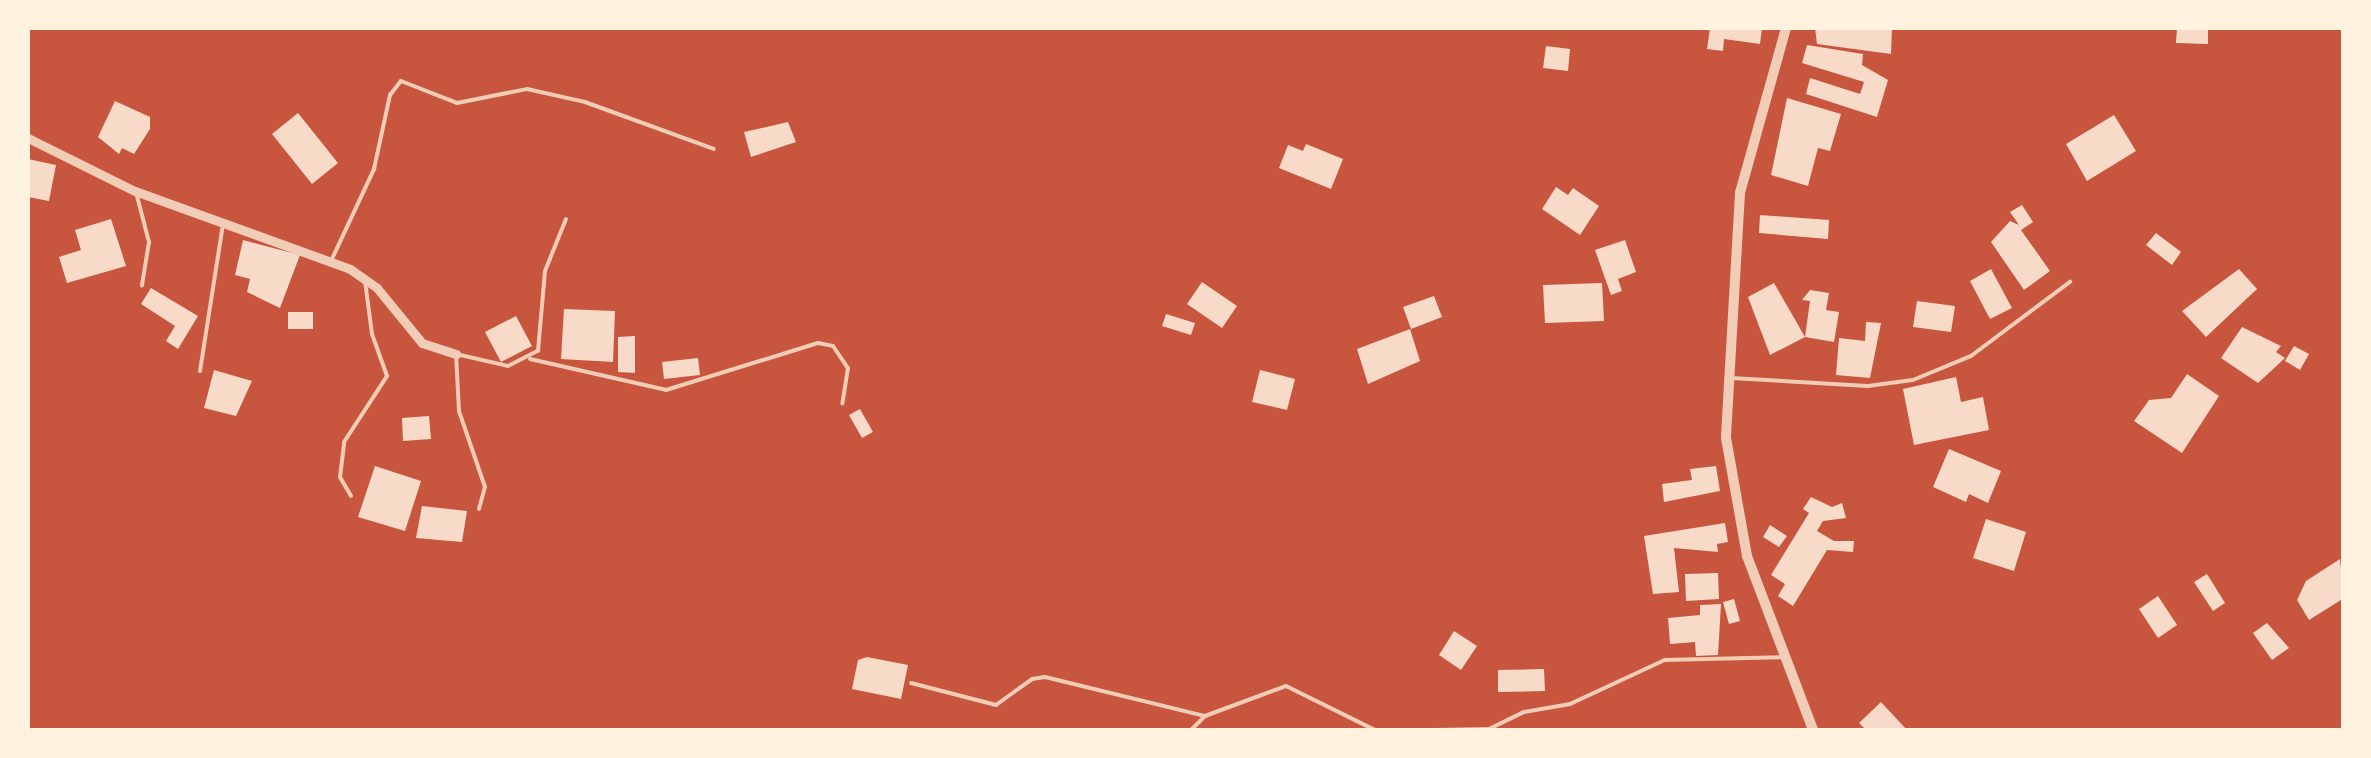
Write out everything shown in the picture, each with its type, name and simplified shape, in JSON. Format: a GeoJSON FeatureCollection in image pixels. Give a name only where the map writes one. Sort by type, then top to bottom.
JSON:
{"type":"FeatureCollection","features":[{"type":"Feature","properties":{"kind":"street"},"geometry":{"type":"LineString","coordinates":[[1786,28],[1740,194],[1726,438],[1732,497],[1813,730]]}},
{"type":"Feature","properties":{"kind":"street"},"geometry":{"type":"LineString","coordinates":[[28,138],[135,191],[332,261],[363,277],[406,330],[456,354]]}},
{"type":"Feature","properties":{"kind":"lane"},"geometry":{"type":"LineString","coordinates":[[332,261],[374,169],[390,95],[401,81],[457,103],[527,89],[586,102],[714,150]]}},
{"type":"Feature","properties":{"kind":"lane"},"geometry":{"type":"LineString","coordinates":[[135,191],[149,242],[142,284]]}},
{"type":"Feature","properties":{"kind":"lane"},"geometry":{"type":"LineString","coordinates":[[530,359],[542,334],[545,271],[566,219]]}},
{"type":"Feature","properties":{"kind":"lane"},"geometry":{"type":"LineString","coordinates":[[200,371],[223,220]]}},
{"type":"Feature","properties":{"kind":"lane"},"geometry":{"type":"LineString","coordinates":[[351,496],[340,477],[344,442],[387,376],[363,277]]}},
{"type":"Feature","properties":{"kind":"lane"},"geometry":{"type":"LineString","coordinates":[[1731,378],[1868,386],[1913,380],[1971,356],[2070,282]]}},
{"type":"Feature","properties":{"kind":"lane"},"geometry":{"type":"LineString","coordinates":[[479,509],[485,487],[460,411],[456,354],[492,366],[530,359],[666,390],[818,343],[833,346],[848,368],[842,404]]}},
{"type":"Feature","properties":{"kind":"lane"},"geometry":{"type":"LineString","coordinates":[[1435,730],[1489,728],[1524,712],[1570,704],[1665,660],[1785,657]]}},
{"type":"Feature","properties":{"kind":"lane"},"geometry":{"type":"LineString","coordinates":[[911,683],[996,706],[1032,679],[1045,678],[1206,716]]}},
{"type":"Feature","properties":{"kind":"lane"},"geometry":{"type":"LineString","coordinates":[[1191,730],[1206,716],[1286,686],[1376,730]]}},
{"type":"Feature","properties":{"kind":"building"},"geometry":{"type":"Polygon","coordinates":[[[1710,28],[1762,28],[1760,44],[1724,39],[1723,51],[1707,49],[1710,28]]]}},
{"type":"Feature","properties":{"kind":"building"},"geometry":{"type":"Polygon","coordinates":[[[1815,28],[1892,28],[1891,54],[1817,44],[1815,28]]]}},
{"type":"Feature","properties":{"kind":"building"},"geometry":{"type":"Polygon","coordinates":[[[2177,28],[2208,28],[2208,44],[2176,43],[2177,28]]]}},
{"type":"Feature","properties":{"kind":"building"},"geometry":{"type":"Polygon","coordinates":[[[1807,45],[1863,54],[1862,65],[1888,80],[1877,117],[1806,94],[1810,78],[1860,94],[1864,82],[1802,63],[1807,45]]]}},
{"type":"Feature","properties":{"kind":"building"},"geometry":{"type":"Polygon","coordinates":[[[1546,46],[1570,49],[1568,71],[1543,68],[1546,46]]]}},
{"type":"Feature","properties":{"kind":"building"},"geometry":{"type":"Polygon","coordinates":[[[1787,98],[1841,114],[1830,151],[1818,148],[1808,186],[1771,175],[1787,98]]]}},
{"type":"Feature","properties":{"kind":"building"},"geometry":{"type":"Polygon","coordinates":[[[115,101],[150,117],[150,129],[134,154],[122,148],[119,154],[98,137],[115,101]]]}},
{"type":"Feature","properties":{"kind":"building"},"geometry":{"type":"Polygon","coordinates":[[[298,113],[338,163],[312,184],[272,134],[298,113]]]}},
{"type":"Feature","properties":{"kind":"building"},"geometry":{"type":"Polygon","coordinates":[[[2114,115],[2136,151],[2087,181],[2066,144],[2114,115]]]}},
{"type":"Feature","properties":{"kind":"building"},"geometry":{"type":"Polygon","coordinates":[[[788,122],[796,142],[751,157],[744,132],[788,122]]]}},
{"type":"Feature","properties":{"kind":"building"},"geometry":{"type":"Polygon","coordinates":[[[1306,144],[1343,159],[1331,189],[1279,168],[1288,145],[1303,151],[1306,144]]]}},
{"type":"Feature","properties":{"kind":"building"},"geometry":{"type":"Polygon","coordinates":[[[28,159],[56,165],[49,201],[28,197],[28,159]]]}},
{"type":"Feature","properties":{"kind":"building"},"geometry":{"type":"Polygon","coordinates":[[[1556,187],[1568,195],[1573,188],[1599,206],[1580,235],[1542,209],[1556,187]]]}},
{"type":"Feature","properties":{"kind":"building"},"geometry":{"type":"Polygon","coordinates":[[[2022,205],[2033,222],[2021,230],[2050,271],[2024,290],[1991,242],[2010,221],[2019,225],[2010,212],[2022,205]]]}},
{"type":"Feature","properties":{"kind":"building"},"geometry":{"type":"Polygon","coordinates":[[[1760,215],[1829,220],[1828,239],[1759,233],[1760,215]]]}},
{"type":"Feature","properties":{"kind":"building"},"geometry":{"type":"Polygon","coordinates":[[[111,219],[126,266],[67,283],[59,257],[81,250],[75,230],[111,219]]]}},
{"type":"Feature","properties":{"kind":"building"},"geometry":{"type":"Polygon","coordinates":[[[2156,233],[2181,252],[2172,265],[2146,245],[2156,233]]]}},
{"type":"Feature","properties":{"kind":"building"},"geometry":{"type":"Polygon","coordinates":[[[243,240],[300,255],[280,308],[247,292],[250,279],[235,275],[243,240]]]}},
{"type":"Feature","properties":{"kind":"building"},"geometry":{"type":"Polygon","coordinates":[[[1625,240],[1636,272],[1618,279],[1622,291],[1611,295],[1595,250],[1625,240]]]}},
{"type":"Feature","properties":{"kind":"building"},"geometry":{"type":"Polygon","coordinates":[[[1991,269],[2012,308],[1990,319],[1970,281],[1991,269]]]}},
{"type":"Feature","properties":{"kind":"building"},"geometry":{"type":"Polygon","coordinates":[[[2239,269],[2257,289],[2206,337],[2182,311],[2239,269]]]}},
{"type":"Feature","properties":{"kind":"building"},"geometry":{"type":"Polygon","coordinates":[[[1202,282],[1237,306],[1222,328],[1187,304],[1202,282]]]}},
{"type":"Feature","properties":{"kind":"building"},"geometry":{"type":"Polygon","coordinates":[[[1602,283],[1604,321],[1545,323],[1543,285],[1602,283]]]}},
{"type":"Feature","properties":{"kind":"building"},"geometry":{"type":"Polygon","coordinates":[[[1774,283],[1805,337],[1770,355],[1748,297],[1774,283]]]}},
{"type":"Feature","properties":{"kind":"building"},"geometry":{"type":"Polygon","coordinates":[[[151,288],[198,316],[178,349],[166,341],[175,326],[141,304],[151,288]]]}},
{"type":"Feature","properties":{"kind":"building"},"geometry":{"type":"Polygon","coordinates":[[[1810,290],[1829,293],[1826,310],[1839,312],[1834,342],[1805,337],[1810,301],[1802,300],[1810,290]]]}},
{"type":"Feature","properties":{"kind":"building"},"geometry":{"type":"Polygon","coordinates":[[[1434,296],[1442,317],[1411,329],[1403,307],[1434,296]]]}},
{"type":"Feature","properties":{"kind":"building"},"geometry":{"type":"Polygon","coordinates":[[[1917,301],[1955,306],[1951,332],[1913,327],[1917,301]]]}},
{"type":"Feature","properties":{"kind":"building"},"geometry":{"type":"Polygon","coordinates":[[[564,309],[615,311],[613,362],[561,359],[564,309]]]}},
{"type":"Feature","properties":{"kind":"building"},"geometry":{"type":"Polygon","coordinates":[[[288,312],[313,312],[313,329],[288,329],[288,312]]]}},
{"type":"Feature","properties":{"kind":"building"},"geometry":{"type":"Polygon","coordinates":[[[1166,314],[1195,323],[1191,335],[1162,326],[1166,314]]]}},
{"type":"Feature","properties":{"kind":"building"},"geometry":{"type":"Polygon","coordinates":[[[516,316],[532,346],[501,362],[485,332],[516,316]]]}},
{"type":"Feature","properties":{"kind":"building"},"geometry":{"type":"Polygon","coordinates":[[[1866,322],[1881,323],[1870,378],[1836,375],[1839,338],[1865,341],[1866,322]]]}},
{"type":"Feature","properties":{"kind":"building"},"geometry":{"type":"Polygon","coordinates":[[[2242,327],[2281,346],[2276,352],[2285,358],[2258,383],[2221,358],[2242,327]]]}},
{"type":"Feature","properties":{"kind":"building"},"geometry":{"type":"Polygon","coordinates":[[[1410,329],[1420,361],[1368,384],[1357,349],[1410,329]]]}},
{"type":"Feature","properties":{"kind":"building"},"geometry":{"type":"Polygon","coordinates":[[[635,336],[635,373],[618,372],[618,337],[635,336]]]}},
{"type":"Feature","properties":{"kind":"building"},"geometry":{"type":"Polygon","coordinates":[[[2294,346],[2309,354],[2300,370],[2285,361],[2294,346]]]}},
{"type":"Feature","properties":{"kind":"building"},"geometry":{"type":"Polygon","coordinates":[[[698,358],[700,375],[664,379],[662,362],[698,358]]]}},
{"type":"Feature","properties":{"kind":"building"},"geometry":{"type":"Polygon","coordinates":[[[214,370],[252,381],[236,416],[204,408],[214,370]]]}},
{"type":"Feature","properties":{"kind":"building"},"geometry":{"type":"Polygon","coordinates":[[[1260,370],[1295,379],[1287,410],[1252,402],[1260,370]]]}},
{"type":"Feature","properties":{"kind":"building"},"geometry":{"type":"Polygon","coordinates":[[[2187,374],[2219,396],[2182,453],[2134,421],[2149,400],[2171,398],[2187,374]]]}},
{"type":"Feature","properties":{"kind":"building"},"geometry":{"type":"Polygon","coordinates":[[[1956,377],[1961,402],[1983,397],[1989,430],[1914,445],[1903,389],[1956,377]]]}},
{"type":"Feature","properties":{"kind":"building"},"geometry":{"type":"Polygon","coordinates":[[[860,409],[873,432],[862,438],[849,415],[860,409]]]}},
{"type":"Feature","properties":{"kind":"building"},"geometry":{"type":"Polygon","coordinates":[[[429,416],[431,439],[403,441],[402,418],[429,416]]]}},
{"type":"Feature","properties":{"kind":"building"},"geometry":{"type":"Polygon","coordinates":[[[1949,449],[2001,471],[1988,503],[1969,494],[1966,502],[1933,487],[1949,449]]]}},
{"type":"Feature","properties":{"kind":"building"},"geometry":{"type":"Polygon","coordinates":[[[375,466],[421,481],[405,531],[358,517],[375,466]]]}},
{"type":"Feature","properties":{"kind":"building"},"geometry":{"type":"Polygon","coordinates":[[[1716,466],[1720,491],[1664,502],[1662,484],[1692,480],[1690,469],[1716,466]]]}},
{"type":"Feature","properties":{"kind":"building"},"geometry":{"type":"Polygon","coordinates":[[[1811,497],[1832,507],[1842,503],[1846,518],[1823,521],[1817,531],[1834,541],[1854,541],[1853,552],[1827,550],[1793,606],[1778,596],[1785,584],[1771,575],[1809,513],[1803,509],[1811,497]]]}},
{"type":"Feature","properties":{"kind":"building"},"geometry":{"type":"Polygon","coordinates":[[[422,506],[467,511],[462,542],[416,538],[422,506]]]}},
{"type":"Feature","properties":{"kind":"building"},"geometry":{"type":"Polygon","coordinates":[[[1986,519],[2026,532],[2014,571],[1973,558],[1986,519]]]}},
{"type":"Feature","properties":{"kind":"building"},"geometry":{"type":"Polygon","coordinates":[[[1725,523],[1728,542],[1717,544],[1718,552],[1674,548],[1679,592],[1653,594],[1644,536],[1725,523]]]}},
{"type":"Feature","properties":{"kind":"building"},"geometry":{"type":"Polygon","coordinates":[[[1770,525],[1787,536],[1779,547],[1763,537],[1770,525]]]}},
{"type":"Feature","properties":{"kind":"building"},"geometry":{"type":"Polygon","coordinates":[[[2340,559],[2344,598],[2309,620],[2297,600],[2306,581],[2340,559]]]}},
{"type":"Feature","properties":{"kind":"building"},"geometry":{"type":"Polygon","coordinates":[[[1718,573],[1719,599],[1686,601],[1685,574],[1718,573]]]}},
{"type":"Feature","properties":{"kind":"building"},"geometry":{"type":"Polygon","coordinates":[[[2207,574],[2225,603],[2213,611],[2194,582],[2207,574]]]}},
{"type":"Feature","properties":{"kind":"building"},"geometry":{"type":"Polygon","coordinates":[[[2158,596],[2177,625],[2158,638],[2139,609],[2158,596]]]}},
{"type":"Feature","properties":{"kind":"building"},"geometry":{"type":"Polygon","coordinates":[[[1734,599],[1740,621],[1729,624],[1723,602],[1734,599]]]}},
{"type":"Feature","properties":{"kind":"building"},"geometry":{"type":"Polygon","coordinates":[[[1721,604],[1718,655],[1696,656],[1695,642],[1670,644],[1668,618],[1700,615],[1700,605],[1721,604]]]}},
{"type":"Feature","properties":{"kind":"building"},"geometry":{"type":"Polygon","coordinates":[[[2267,623],[2289,648],[2272,660],[2253,633],[2267,623]]]}},
{"type":"Feature","properties":{"kind":"building"},"geometry":{"type":"Polygon","coordinates":[[[1454,631],[1477,646],[1461,670],[1439,655],[1454,631]]]}},
{"type":"Feature","properties":{"kind":"building"},"geometry":{"type":"Polygon","coordinates":[[[867,657],[908,665],[901,699],[852,689],[858,660],[867,657]]]}},
{"type":"Feature","properties":{"kind":"building"},"geometry":{"type":"Polygon","coordinates":[[[1544,669],[1545,691],[1498,692],[1498,670],[1544,669]]]}},
{"type":"Feature","properties":{"kind":"building"},"geometry":{"type":"Polygon","coordinates":[[[1881,702],[1907,730],[1866,730],[1859,723],[1881,702]]]}}]}
